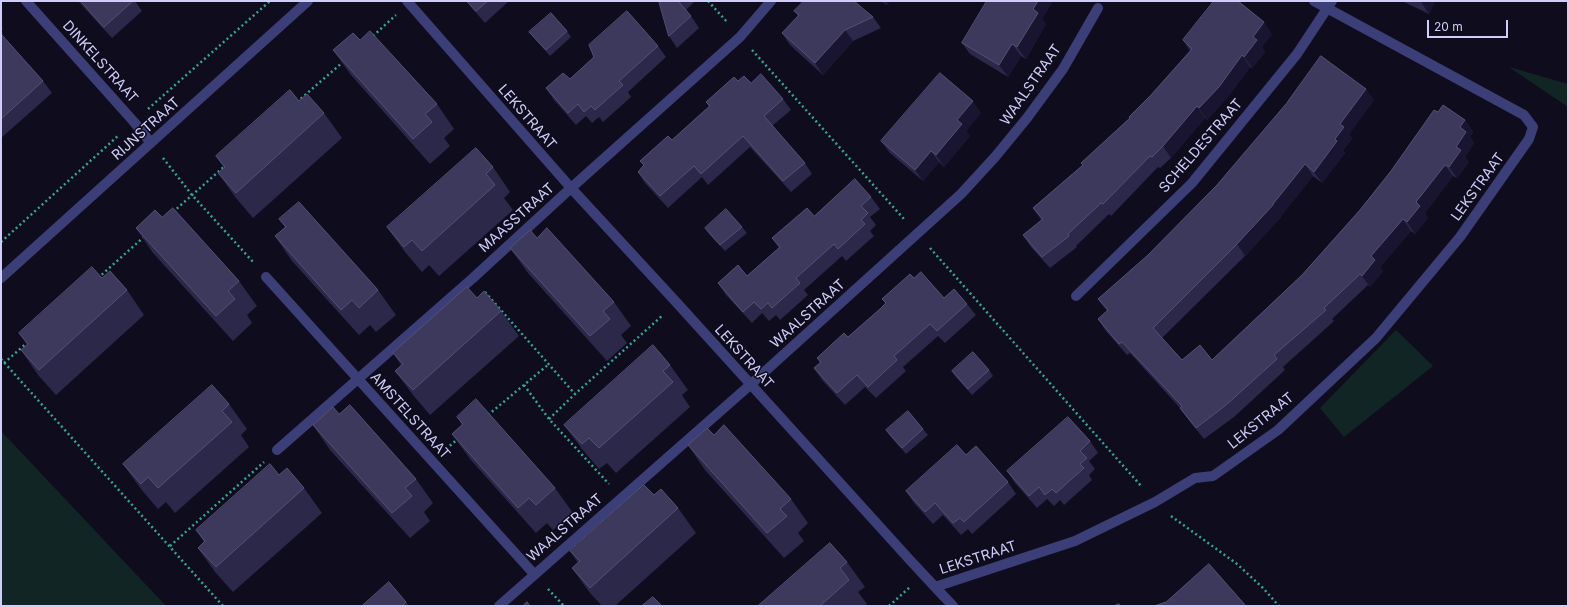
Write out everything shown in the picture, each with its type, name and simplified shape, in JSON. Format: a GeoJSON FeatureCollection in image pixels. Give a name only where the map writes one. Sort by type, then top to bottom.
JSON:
{"type":"FeatureCollection","features":[{"type":"Feature","properties":{"kind":"street","name":"DINKELSTRAAT"},"geometry":{"type":"LineString","coordinates":[[26,1],[151,143]]}},
{"type":"Feature","properties":{"kind":"street","name":"RIJNSTRAAT"},"geometry":{"type":"LineString","coordinates":[[1,278],[308,1]]}},
{"type":"Feature","properties":{"kind":"street","name":"MAASSTRAAT"},"geometry":{"type":"LineString","coordinates":[[277,450],[473,278],[740,37],[771,1]]}},
{"type":"Feature","properties":{"kind":"street"},"geometry":{"type":"LineString","coordinates":[[1314,1],[1330,5]]}},
{"type":"Feature","properties":{"kind":"street","name":"LEKSTRAAT"},"geometry":{"type":"LineString","coordinates":[[409,2],[571,188],[935,587],[1075,541],[1155,502],[1195,478],[1213,476],[1278,430],[1376,338],[1460,237],[1529,139],[1533,127],[1524,115],[1330,5]]}},
{"type":"Feature","properties":{"kind":"street","name":"SCHELDESTRAAT"},"geometry":{"type":"LineString","coordinates":[[1076,296],[1192,183],[1297,54],[1330,5]]}},
{"type":"Feature","properties":{"kind":"street","name":"WAALSTRAAT"},"geometry":{"type":"LineString","coordinates":[[499,606],[750,385],[961,194],[995,157],[1027,118],[1063,69],[1098,8]]}},
{"type":"Feature","properties":{"kind":"street","name":"AMSTELSTRAAT"},"geometry":{"type":"LineString","coordinates":[[266,277],[534,574]]}},
{"type":"Feature","properties":{"kind":"street"},"geometry":{"type":"LineString","coordinates":[[935,587],[953,606]]}},
{"type":"Feature","properties":{"kind":"path"},"geometry":{"type":"LineString","coordinates":[[708,1],[918,234],[1155,502],[1178,522],[1237,564],[1263,588],[1279,606]]}},
{"type":"Feature","properties":{"kind":"path"},"geometry":{"type":"LineString","coordinates":[[368,40],[409,2]]}},
{"type":"Feature","properties":{"kind":"path"},"geometry":{"type":"LineString","coordinates":[[292,107],[345,60]]}},
{"type":"Feature","properties":{"kind":"path"},"geometry":{"type":"LineString","coordinates":[[151,143],[192,194],[266,277]]}},
{"type":"Feature","properties":{"kind":"path"},"geometry":{"type":"LineString","coordinates":[[168,216],[227,164]]}},
{"type":"Feature","properties":{"kind":"path"},"geometry":{"type":"LineString","coordinates":[[98,279],[151,231]]}},
{"type":"Feature","properties":{"kind":"path"},"geometry":{"type":"LineString","coordinates":[[473,278],[574,394]]}},
{"type":"Feature","properties":{"kind":"path"},"geometry":{"type":"LineString","coordinates":[[549,419],[574,394],[677,303]]}},
{"type":"Feature","properties":{"kind":"path"},"geometry":{"type":"LineString","coordinates":[[4,363],[34,336]]}},
{"type":"Feature","properties":{"kind":"path"},"geometry":{"type":"LineString","coordinates":[[1,359],[223,606]]}},
{"type":"Feature","properties":{"kind":"path"},"geometry":{"type":"LineString","coordinates":[[487,415],[549,364]]}},
{"type":"Feature","properties":{"kind":"path"},"geometry":{"type":"LineString","coordinates":[[524,385],[549,419],[621,498]]}},
{"type":"Feature","properties":{"kind":"path"},"geometry":{"type":"LineString","coordinates":[[432,461],[463,436]]}},
{"type":"Feature","properties":{"kind":"path"},"geometry":{"type":"LineString","coordinates":[[170,546],[277,450]]}},
{"type":"Feature","properties":{"kind":"path"},"geometry":{"type":"LineString","coordinates":[[889,606],[923,574]]}},
{"type":"Feature","properties":{"kind":"green space"},"geometry":{"type":"Polygon","coordinates":[[[1509,67],[1568,84],[1568,107],[1509,67]]]}},
{"type":"Feature","properties":{"kind":"green space"},"geometry":{"type":"Polygon","coordinates":[[[1396,330],[1433,366],[1344,437],[1320,408],[1396,330]]]}},
{"type":"Feature","properties":{"kind":"green space"},"geometry":{"type":"Polygon","coordinates":[[[1,431],[166,606],[1,606],[1,431]]]}},
{"type":"Feature","properties":{"kind":"building"},"geometry":{"type":"Polygon","coordinates":[[[81,1],[133,1],[104,27],[81,1]]]}},
{"type":"Feature","properties":{"kind":"building"},"geometry":{"type":"Polygon","coordinates":[[[467,1],[488,1],[476,11],[467,1]]]}},
{"type":"Feature","properties":{"kind":"building"},"geometry":{"type":"Polygon","coordinates":[[[659,1],[678,1],[691,16],[669,36],[659,1]]]}},
{"type":"Feature","properties":{"kind":"building"},"geometry":{"type":"Polygon","coordinates":[[[804,1],[854,1],[873,17],[845,30],[815,63],[782,33],[799,15],[794,11],[804,1]]]}},
{"type":"Feature","properties":{"kind":"building"},"geometry":{"type":"Polygon","coordinates":[[[987,1],[1038,1],[1033,9],[1038,13],[1017,47],[1012,44],[999,65],[962,43],[987,1]]]}},
{"type":"Feature","properties":{"kind":"building"},"geometry":{"type":"Polygon","coordinates":[[[1214,1],[1238,1],[1264,22],[1253,37],[1257,40],[1244,57],[1242,55],[1219,87],[1199,108],[1197,106],[1163,146],[1152,157],[1150,156],[1103,204],[1101,203],[1068,234],[1069,236],[1042,257],[1023,235],[1043,219],[1033,208],[1083,165],[1081,163],[1130,118],[1129,117],[1192,49],[1183,40],[1214,1]]]}},
{"type":"Feature","properties":{"kind":"building"},"geometry":{"type":"Polygon","coordinates":[[[627,11],[658,46],[619,81],[623,85],[595,110],[591,106],[584,112],[578,104],[568,113],[546,88],[563,73],[570,79],[594,57],[589,45],[627,11]]]}},
{"type":"Feature","properties":{"kind":"building"},"geometry":{"type":"Polygon","coordinates":[[[551,13],[567,31],[546,50],[529,32],[551,13]]]}},
{"type":"Feature","properties":{"kind":"building"},"geometry":{"type":"Polygon","coordinates":[[[370,31],[437,104],[425,114],[432,122],[413,139],[333,50],[353,33],[360,40],[370,31]]]}},
{"type":"Feature","properties":{"kind":"building"},"geometry":{"type":"Polygon","coordinates":[[[1,34],[43,81],[1,119],[1,34]]]}},
{"type":"Feature","properties":{"kind":"building"},"geometry":{"type":"Polygon","coordinates":[[[1321,56],[1366,89],[1340,124],[1344,127],[1335,139],[1337,141],[1314,172],[1305,164],[1273,205],[1237,244],[1153,328],[1182,360],[1200,345],[1212,360],[1302,275],[1360,210],[1391,171],[1434,110],[1438,112],[1443,105],[1465,120],[1460,127],[1466,132],[1456,147],[1461,150],[1449,167],[1445,165],[1416,202],[1420,206],[1407,222],[1403,219],[1371,256],[1375,260],[1362,276],[1360,274],[1324,308],[1326,310],[1274,355],[1277,359],[1226,405],[1196,428],[1180,408],[1182,406],[1122,342],[1119,344],[1098,319],[1108,310],[1098,299],[1148,255],[1217,185],[1286,104],[1321,56]]]}},
{"type":"Feature","properties":{"kind":"building"},"geometry":{"type":"Polygon","coordinates":[[[940,73],[973,101],[957,120],[962,124],[936,155],[931,151],[915,170],[881,141],[940,73]]]}},
{"type":"Feature","properties":{"kind":"building"},"geometry":{"type":"Polygon","coordinates":[[[761,74],[783,99],[764,116],[805,163],[783,181],[743,136],[701,174],[694,166],[660,196],[638,172],[644,165],[640,161],[668,136],[672,140],[710,106],[706,102],[734,77],[738,81],[744,76],[751,83],[761,74]]]}},
{"type":"Feature","properties":{"kind":"building"},"geometry":{"type":"Polygon","coordinates":[[[290,90],[299,101],[307,94],[324,113],[236,193],[218,173],[225,167],[216,156],[290,90]]]}},
{"type":"Feature","properties":{"kind":"building"},"geometry":{"type":"Polygon","coordinates":[[[476,148],[493,167],[486,174],[495,185],[422,251],[412,240],[404,247],[387,227],[476,148]]]}},
{"type":"Feature","properties":{"kind":"building"},"geometry":{"type":"Polygon","coordinates":[[[855,179],[871,197],[861,206],[868,213],[861,220],[865,224],[838,249],[834,244],[796,278],[800,283],[772,308],[768,303],[761,309],[754,302],[743,312],[718,283],[738,265],[747,276],[780,247],[772,238],[807,208],[814,216],[855,179]]]}},
{"type":"Feature","properties":{"kind":"building"},"geometry":{"type":"Polygon","coordinates":[[[299,202],[378,290],[359,308],[352,300],[341,310],[275,236],[286,227],[279,219],[299,202]]]}},
{"type":"Feature","properties":{"kind":"building"},"geometry":{"type":"Polygon","coordinates":[[[173,208],[239,281],[228,291],[235,299],[216,316],[136,228],[155,210],[162,217],[173,208]]]}},
{"type":"Feature","properties":{"kind":"building"},"geometry":{"type":"Polygon","coordinates":[[[726,209],[742,227],[720,245],[705,228],[726,209]]]}},
{"type":"Feature","properties":{"kind":"building"},"geometry":{"type":"Polygon","coordinates":[[[547,228],[614,302],[603,311],[610,319],[590,336],[510,248],[530,230],[537,238],[547,228]]]}},
{"type":"Feature","properties":{"kind":"building"},"geometry":{"type":"Polygon","coordinates":[[[92,267],[102,278],[110,271],[127,290],[39,370],[21,350],[28,344],[19,333],[92,267]]]}},
{"type":"Feature","properties":{"kind":"building"},"geometry":{"type":"Polygon","coordinates":[[[921,272],[944,298],[954,289],[967,304],[937,331],[930,324],[894,356],[897,360],[868,387],[857,375],[837,393],[814,368],[821,362],[817,358],[844,333],[848,337],[880,309],[886,303],[882,299],[910,274],[914,278],[921,272]]]}},
{"type":"Feature","properties":{"kind":"building"},"geometry":{"type":"Polygon","coordinates":[[[467,287],[477,298],[484,291],[501,311],[413,390],[395,371],[403,364],[393,353],[467,287]]]}},
{"type":"Feature","properties":{"kind":"building"},"geometry":{"type":"Polygon","coordinates":[[[653,345],[670,365],[663,371],[673,382],[599,448],[589,438],[582,444],[564,425],[653,345]]]}},
{"type":"Feature","properties":{"kind":"building"},"geometry":{"type":"Polygon","coordinates":[[[973,352],[989,370],[968,389],[952,371],[973,352]]]}},
{"type":"Feature","properties":{"kind":"building"},"geometry":{"type":"Polygon","coordinates":[[[212,385],[229,404],[222,411],[232,422],[158,488],[148,477],[141,484],[123,464],[212,385]]]}},
{"type":"Feature","properties":{"kind":"building"},"geometry":{"type":"Polygon","coordinates":[[[476,399],[555,488],[536,505],[529,498],[518,508],[452,434],[463,424],[457,417],[476,399]]]}},
{"type":"Feature","properties":{"kind":"building"},"geometry":{"type":"Polygon","coordinates":[[[350,405],[416,479],[405,488],[412,496],[392,513],[313,425],[333,407],[339,414],[350,405]]]}},
{"type":"Feature","properties":{"kind":"building"},"geometry":{"type":"Polygon","coordinates":[[[908,411],[923,429],[902,448],[886,430],[908,411]]]}},
{"type":"Feature","properties":{"kind":"building"},"geometry":{"type":"Polygon","coordinates":[[[1068,417],[1090,441],[1080,451],[1087,458],[1080,464],[1084,468],[1056,493],[1052,489],[1045,495],[1039,487],[1029,496],[1007,471],[1068,417]]]}},
{"type":"Feature","properties":{"kind":"building"},"geometry":{"type":"Polygon","coordinates":[[[724,425],[791,499],[780,509],[787,516],[767,533],[688,445],[707,428],[714,435],[724,425]]]}},
{"type":"Feature","properties":{"kind":"building"},"geometry":{"type":"Polygon","coordinates":[[[957,445],[966,455],[976,446],[1008,482],[964,522],[960,518],[953,523],[935,503],[925,512],[906,491],[957,445]]]}},
{"type":"Feature","properties":{"kind":"building"},"geometry":{"type":"Polygon","coordinates":[[[270,464],[279,475],[287,468],[304,488],[216,567],[198,548],[205,541],[196,530],[270,464]]]}},
{"type":"Feature","properties":{"kind":"building"},"geometry":{"type":"Polygon","coordinates":[[[644,485],[654,495],[661,489],[678,508],[590,588],[572,568],[580,561],[570,551],[644,485]]]}},
{"type":"Feature","properties":{"kind":"building"},"geometry":{"type":"Polygon","coordinates":[[[830,543],[847,562],[840,568],[849,580],[820,606],[758,606],[830,543]]]}},
{"type":"Feature","properties":{"kind":"building"},"geometry":{"type":"Polygon","coordinates":[[[1209,564],[1246,606],[1154,606],[1166,602],[1209,564]]]}},
{"type":"Feature","properties":{"kind":"building"},"geometry":{"type":"Polygon","coordinates":[[[389,582],[406,602],[402,606],[362,606],[389,582]]]}},
{"type":"Feature","properties":{"kind":"building"},"geometry":{"type":"Polygon","coordinates":[[[653,597],[662,606],[642,606],[653,597]]]}},
{"type":"Feature","properties":{"kind":"building"},"geometry":{"type":"Polygon","coordinates":[[[527,602],[530,606],[523,606],[527,602]]]}}]}
